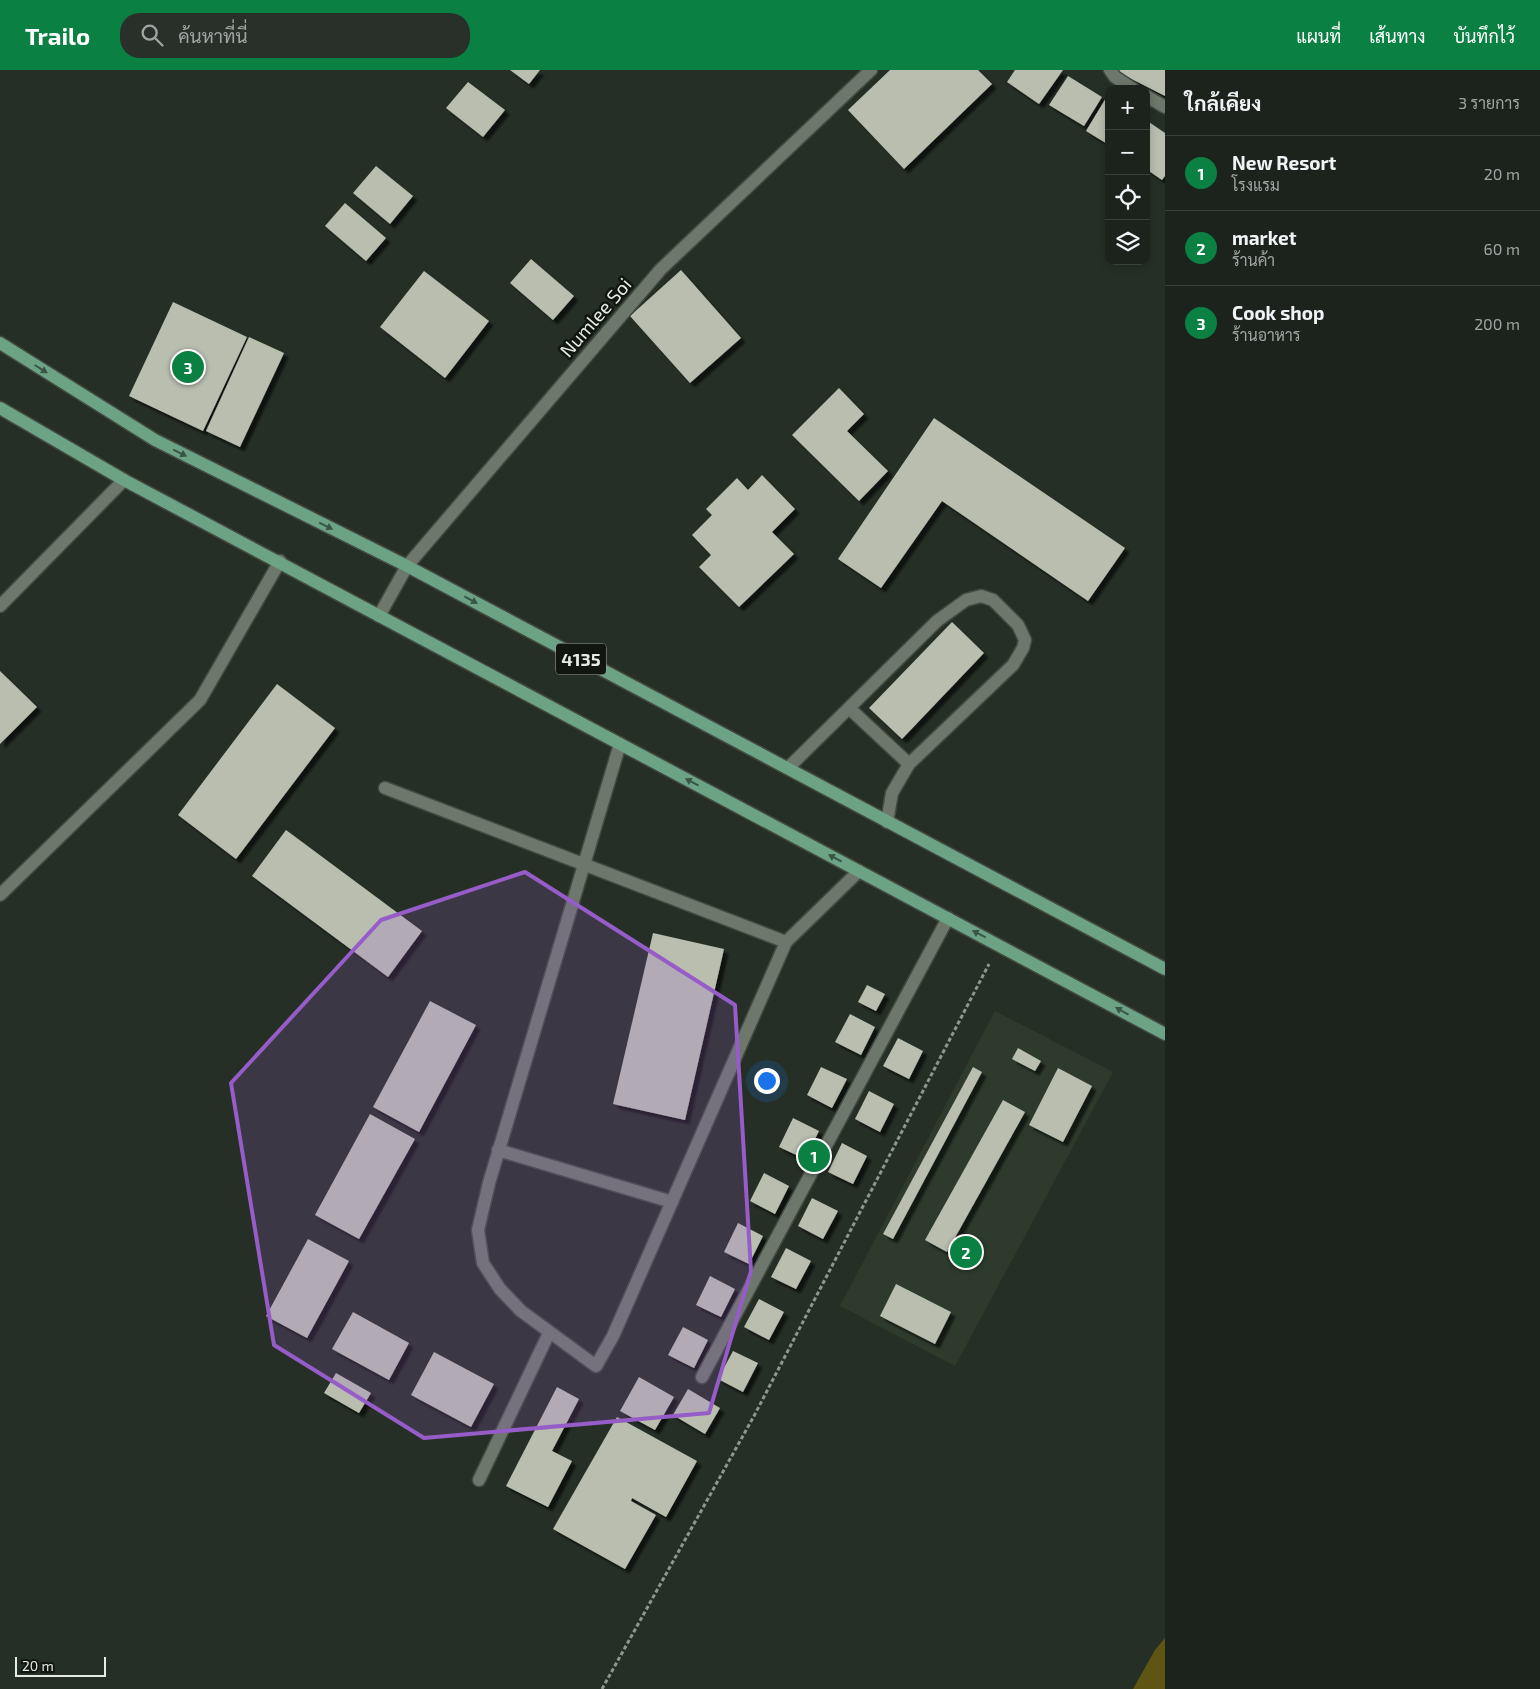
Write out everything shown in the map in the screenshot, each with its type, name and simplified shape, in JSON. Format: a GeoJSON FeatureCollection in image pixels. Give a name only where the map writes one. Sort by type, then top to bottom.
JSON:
{"type":"FeatureCollection","features":[{"type":"Feature","properties":{"kind":"main road","name":"4135"},"geometry":{"type":"LineString","coordinates":[[0,344],[155,440],[407,566],[1165,969]]}},
{"type":"Feature","properties":{"kind":"main road"},"geometry":{"type":"LineString","coordinates":[[0,408],[124,480],[1165,1034]]}},
{"type":"Feature","properties":{"kind":"street","name":"Numlee Soi"},"geometry":{"type":"LineString","coordinates":[[379,616],[407,566],[661,269],[872,70]]}},
{"type":"Feature","properties":{"kind":"street"},"geometry":{"type":"LineString","coordinates":[[1110,70],[1115,77],[1127,85]]}},
{"type":"Feature","properties":{"kind":"street"},"geometry":{"type":"LineString","coordinates":[[1150,98],[1165,107]]}},
{"type":"Feature","properties":{"kind":"street"},"geometry":{"type":"LineString","coordinates":[[0,606],[124,480]]}},
{"type":"Feature","properties":{"kind":"street"},"geometry":{"type":"LineString","coordinates":[[0,895],[200,700],[280,562]]}},
{"type":"Feature","properties":{"kind":"street"},"geometry":{"type":"LineString","coordinates":[[788,768],[937,621],[958,604],[982,596],[993,600],[1018,624],[1023,634],[1023,648],[1020,655],[1013,665],[909,764],[892,793],[887,822]]}},
{"type":"Feature","properties":{"kind":"street"},"geometry":{"type":"LineString","coordinates":[[848,708],[909,764]]}},
{"type":"Feature","properties":{"kind":"street"},"geometry":{"type":"LineString","coordinates":[[620,744],[498,1150],[478,1230],[483,1264],[500,1289],[521,1310],[596,1366],[613,1336],[786,942],[859,871]]}},
{"type":"Feature","properties":{"kind":"street"},"geometry":{"type":"LineString","coordinates":[[385,788],[786,942]]}},
{"type":"Feature","properties":{"kind":"street"},"geometry":{"type":"LineString","coordinates":[[702,1377],[948,918]]}},
{"type":"Feature","properties":{"kind":"street"},"geometry":{"type":"LineString","coordinates":[[498,1150],[672,1202]]}},
{"type":"Feature","properties":{"kind":"street"},"geometry":{"type":"LineString","coordinates":[[479,1480],[549,1332]]}},
{"type":"Feature","properties":{"kind":"path"},"geometry":{"type":"LineString","coordinates":[[602,1689],[754,1416],[999,944]]}},
{"type":"Feature","properties":{"kind":"highlighted area"},"geometry":{"type":"Polygon","coordinates":[[[525,872],[735,1005],[751,1271],[709,1413],[424,1438],[274,1345],[231,1083],[381,920],[525,872]]]}},
{"type":"Feature","properties":{"kind":"shaded area"},"geometry":{"type":"Polygon","coordinates":[[[995,1011],[1113,1072],[955,1366],[840,1306],[995,1011]]]}},
{"type":"Feature","properties":{"kind":"shaded area"},"geometry":{"type":"Polygon","coordinates":[[[1165,1638],[1165,1689],[1133,1689],[1155,1650],[1165,1638]]]}},
{"type":"Feature","properties":{"kind":"building"},"geometry":{"type":"Polygon","coordinates":[[[510,70],[540,70],[529,84],[510,70]]]}},
{"type":"Feature","properties":{"kind":"building"},"geometry":{"type":"Polygon","coordinates":[[[890,70],[978,70],[992,84],[904,169],[848,110],[890,70]]]}},
{"type":"Feature","properties":{"kind":"building"},"geometry":{"type":"Polygon","coordinates":[[[1015,70],[1063,70],[1039,104],[1007,82],[1015,70]]]}},
{"type":"Feature","properties":{"kind":"building"},"geometry":{"type":"Polygon","coordinates":[[[1114,70],[1165,70],[1165,96],[1150,88],[1150,85],[1143,85],[1114,70]]]}},
{"type":"Feature","properties":{"kind":"building"},"geometry":{"type":"Polygon","coordinates":[[[1068,76],[1102,97],[1084,126],[1049,105],[1068,76]]]}},
{"type":"Feature","properties":{"kind":"building"},"geometry":{"type":"Polygon","coordinates":[[[468,82],[505,110],[483,137],[446,108],[468,82]]]}},
{"type":"Feature","properties":{"kind":"building"},"geometry":{"type":"Polygon","coordinates":[[[1105,100],[1105,143],[1086,131],[1105,100]]]}},
{"type":"Feature","properties":{"kind":"building"},"geometry":{"type":"Polygon","coordinates":[[[1150,123],[1165,133],[1165,176],[1162,180],[1150,172],[1150,123]]]}},
{"type":"Feature","properties":{"kind":"building"},"geometry":{"type":"Polygon","coordinates":[[[376,166],[413,196],[390,224],[353,193],[376,166]]]}},
{"type":"Feature","properties":{"kind":"building"},"geometry":{"type":"Polygon","coordinates":[[[345,203],[386,238],[366,261],[325,226],[345,203]]]}},
{"type":"Feature","properties":{"kind":"building"},"geometry":{"type":"Polygon","coordinates":[[[531,259],[574,296],[553,320],[510,283],[531,259]]]}},
{"type":"Feature","properties":{"kind":"building"},"geometry":{"type":"Polygon","coordinates":[[[681,270],[741,338],[690,383],[630,316],[681,270]]]}},
{"type":"Feature","properties":{"kind":"building"},"geometry":{"type":"Polygon","coordinates":[[[424,271],[489,321],[445,378],[380,327],[424,271]]]}},
{"type":"Feature","properties":{"kind":"building"},"geometry":{"type":"Polygon","coordinates":[[[173,302],[247,337],[203,431],[129,396],[173,302]]]}},
{"type":"Feature","properties":{"kind":"building"},"geometry":{"type":"Polygon","coordinates":[[[249,337],[284,353],[240,447],[206,431],[249,337]]]}},
{"type":"Feature","properties":{"kind":"building"},"geometry":{"type":"Polygon","coordinates":[[[839,388],[864,414],[847,431],[888,471],[859,501],[792,435],[839,388]]]}},
{"type":"Feature","properties":{"kind":"building"},"geometry":{"type":"Polygon","coordinates":[[[934,418],[1125,548],[1088,601],[942,501],[881,588],[838,559],[934,418]]]}},
{"type":"Feature","properties":{"kind":"building"},"geometry":{"type":"Polygon","coordinates":[[[762,475],[795,509],[772,532],[794,554],[739,607],[699,567],[711,555],[692,535],[712,515],[706,509],[737,478],[748,490],[762,475]]]}},
{"type":"Feature","properties":{"kind":"building"},"geometry":{"type":"Polygon","coordinates":[[[952,622],[984,653],[902,739],[869,708],[952,622]]]}},
{"type":"Feature","properties":{"kind":"building"},"geometry":{"type":"Polygon","coordinates":[[[0,671],[37,707],[0,744],[0,671]]]}},
{"type":"Feature","properties":{"kind":"building"},"geometry":{"type":"Polygon","coordinates":[[[277,684],[335,728],[236,859],[178,815],[277,684]]]}},
{"type":"Feature","properties":{"kind":"building"},"geometry":{"type":"Polygon","coordinates":[[[286,830],[422,931],[388,977],[252,876],[286,830]]]}},
{"type":"Feature","properties":{"kind":"building"},"geometry":{"type":"Polygon","coordinates":[[[653,933],[724,949],[685,1120],[613,1104],[653,933]]]}},
{"type":"Feature","properties":{"kind":"building"},"geometry":{"type":"Polygon","coordinates":[[[867,985],[885,994],[876,1011],[858,1002],[867,985]]]}},
{"type":"Feature","properties":{"kind":"building"},"geometry":{"type":"Polygon","coordinates":[[[430,1001],[476,1025],[419,1132],[373,1107],[430,1001]]]}},
{"type":"Feature","properties":{"kind":"building"},"geometry":{"type":"Polygon","coordinates":[[[850,1014],[875,1027],[861,1055],[835,1042],[850,1014]]]}},
{"type":"Feature","properties":{"kind":"building"},"geometry":{"type":"Polygon","coordinates":[[[898,1038],[923,1051],[909,1079],[883,1066],[898,1038]]]}},
{"type":"Feature","properties":{"kind":"building"},"geometry":{"type":"Polygon","coordinates":[[[1018,1048],[1041,1061],[1035,1071],[1012,1059],[1018,1048]]]}},
{"type":"Feature","properties":{"kind":"building"},"geometry":{"type":"Polygon","coordinates":[[[821,1067],[847,1079],[832,1108],[807,1095],[821,1067]]]}},
{"type":"Feature","properties":{"kind":"building"},"geometry":{"type":"Polygon","coordinates":[[[973,1067],[982,1072],[893,1239],[883,1234],[973,1067]]]}},
{"type":"Feature","properties":{"kind":"building"},"geometry":{"type":"Polygon","coordinates":[[[1058,1068],[1092,1086],[1063,1142],[1029,1125],[1058,1068]]]}},
{"type":"Feature","properties":{"kind":"building"},"geometry":{"type":"Polygon","coordinates":[[[869,1091],[894,1104],[880,1132],[855,1119],[869,1091]]]}},
{"type":"Feature","properties":{"kind":"building"},"geometry":{"type":"Polygon","coordinates":[[[1003,1100],[1025,1112],[947,1252],[925,1240],[1003,1100]]]}},
{"type":"Feature","properties":{"kind":"building"},"geometry":{"type":"Polygon","coordinates":[[[370,1114],[415,1139],[359,1239],[315,1215],[370,1114]]]}},
{"type":"Feature","properties":{"kind":"building"},"geometry":{"type":"Polygon","coordinates":[[[793,1118],[819,1131],[805,1159],[779,1147],[793,1118]]]}},
{"type":"Feature","properties":{"kind":"building"},"geometry":{"type":"Polygon","coordinates":[[[842,1143],[867,1156],[853,1184],[828,1172],[842,1143]]]}},
{"type":"Feature","properties":{"kind":"building"},"geometry":{"type":"Polygon","coordinates":[[[764,1173],[789,1186],[775,1214],[750,1201],[764,1173]]]}},
{"type":"Feature","properties":{"kind":"building"},"geometry":{"type":"Polygon","coordinates":[[[812,1198],[838,1211],[823,1239],[798,1226],[812,1198]]]}},
{"type":"Feature","properties":{"kind":"building"},"geometry":{"type":"Polygon","coordinates":[[[738,1223],[763,1236],[749,1264],[724,1252],[738,1223]]]}},
{"type":"Feature","properties":{"kind":"building"},"geometry":{"type":"Polygon","coordinates":[[[308,1239],[349,1261],[307,1338],[266,1316],[308,1239]]]}},
{"type":"Feature","properties":{"kind":"building"},"geometry":{"type":"Polygon","coordinates":[[[786,1248],[811,1261],[796,1289],[771,1277],[786,1248]]]}},
{"type":"Feature","properties":{"kind":"building"},"geometry":{"type":"Polygon","coordinates":[[[710,1276],[735,1289],[721,1317],[696,1305],[710,1276]]]}},
{"type":"Feature","properties":{"kind":"building"},"geometry":{"type":"Polygon","coordinates":[[[896,1284],[951,1312],[935,1344],[880,1316],[896,1284]]]}},
{"type":"Feature","properties":{"kind":"building"},"geometry":{"type":"Polygon","coordinates":[[[759,1299],[784,1312],[769,1340],[744,1327],[759,1299]]]}},
{"type":"Feature","properties":{"kind":"building"},"geometry":{"type":"Polygon","coordinates":[[[353,1312],[409,1343],[389,1380],[332,1349],[353,1312]]]}},
{"type":"Feature","properties":{"kind":"building"},"geometry":{"type":"Polygon","coordinates":[[[683,1327],[708,1340],[694,1368],[668,1355],[683,1327]]]}},
{"type":"Feature","properties":{"kind":"building"},"geometry":{"type":"Polygon","coordinates":[[[733,1351],[758,1363],[743,1392],[718,1379],[733,1351]]]}},
{"type":"Feature","properties":{"kind":"building"},"geometry":{"type":"Polygon","coordinates":[[[434,1352],[494,1384],[471,1427],[411,1395],[434,1352]]]}},
{"type":"Feature","properties":{"kind":"building"},"geometry":{"type":"Polygon","coordinates":[[[336,1373],[371,1393],[359,1413],[324,1393],[336,1373]]]}},
{"type":"Feature","properties":{"kind":"building"},"geometry":{"type":"Polygon","coordinates":[[[639,1377],[674,1397],[655,1430],[620,1411],[639,1377]]]}},
{"type":"Feature","properties":{"kind":"building"},"geometry":{"type":"Polygon","coordinates":[[[557,1387],[579,1399],[552,1451],[572,1461],[548,1507],[506,1486],[557,1387]]]}},
{"type":"Feature","properties":{"kind":"building"},"geometry":{"type":"Polygon","coordinates":[[[688,1389],[720,1408],[705,1434],[673,1415],[688,1389]]]}},
{"type":"Feature","properties":{"kind":"building"},"geometry":{"type":"Polygon","coordinates":[[[617,1417],[697,1461],[666,1517],[632,1498],[631,1501],[656,1515],[625,1569],[553,1529],[617,1417]]]}},
{"type":"Feature","properties":{"kind":"place","name":"Cook shop"},"geometry":{"type":"Point","coordinates":[188,367]}},
{"type":"Feature","properties":{"kind":"place","name":"New Resort"},"geometry":{"type":"Point","coordinates":[814,1156]}},
{"type":"Feature","properties":{"kind":"place","name":"market"},"geometry":{"type":"Point","coordinates":[966,1252]}}]}
